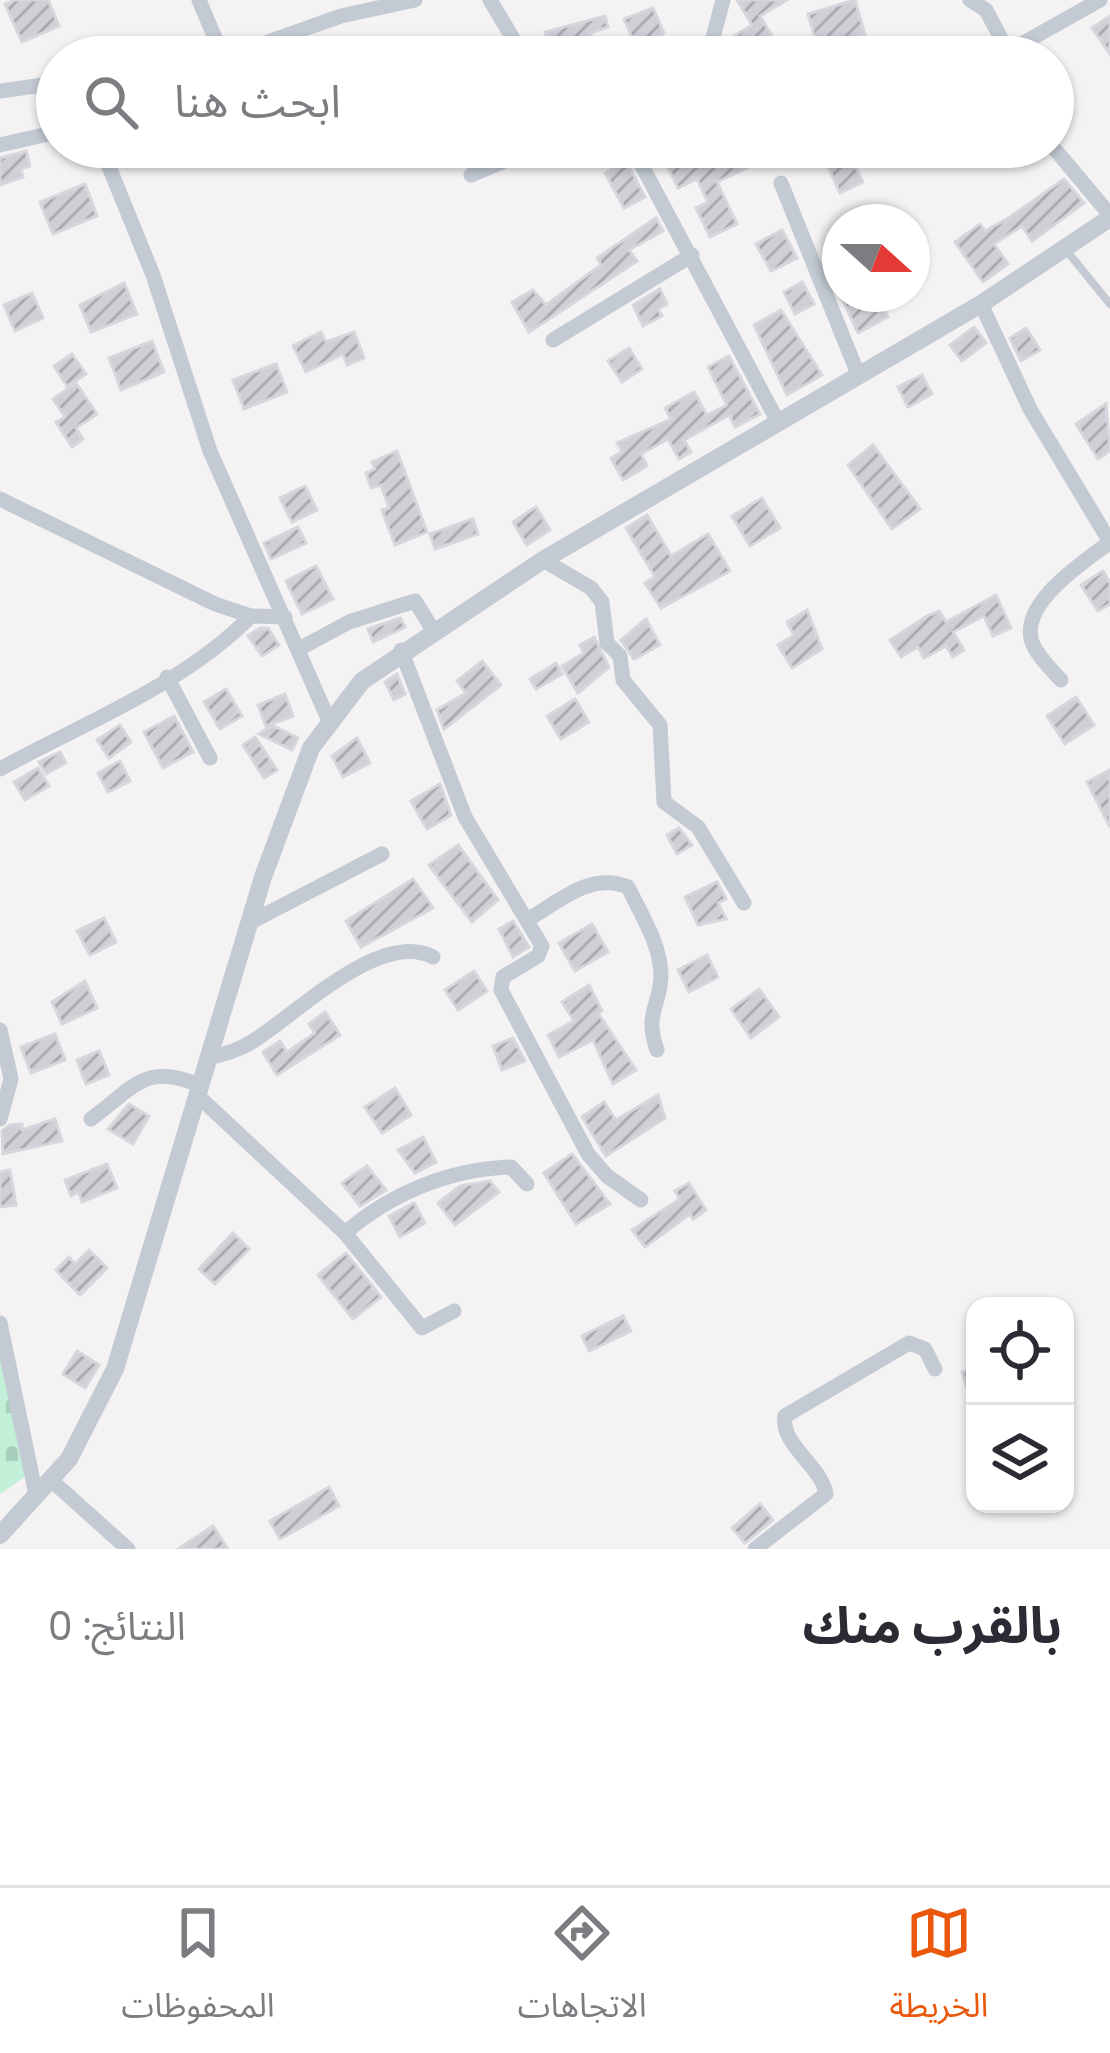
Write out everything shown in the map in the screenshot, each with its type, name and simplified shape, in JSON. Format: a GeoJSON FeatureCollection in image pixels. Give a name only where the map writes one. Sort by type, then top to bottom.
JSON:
{"type":"FeatureCollection","features":[{"type":"Feature","properties":{"kind":"street"},"geometry":{"type":"LineString","coordinates":[[199,0],[215,36]]}},
{"type":"Feature","properties":{"kind":"street"},"geometry":{"type":"LineString","coordinates":[[284,36],[341,16],[415,0]]}},
{"type":"Feature","properties":{"kind":"street"},"geometry":{"type":"LineString","coordinates":[[490,0],[511,36]]}},
{"type":"Feature","properties":{"kind":"street"},"geometry":{"type":"LineString","coordinates":[[713,36],[723,0]]}},
{"type":"Feature","properties":{"kind":"street"},"geometry":{"type":"LineString","coordinates":[[970,0],[986,10],[1000,36]]}},
{"type":"Feature","properties":{"kind":"street"},"geometry":{"type":"LineString","coordinates":[[1040,36],[1100,0]]}},
{"type":"Feature","properties":{"kind":"street"},"geometry":{"type":"LineString","coordinates":[[0,91],[36,86]]}},
{"type":"Feature","properties":{"kind":"street"},"geometry":{"type":"LineString","coordinates":[[0,145],[36,137]]}},
{"type":"Feature","properties":{"kind":"street"},"geometry":{"type":"LineString","coordinates":[[110,168],[153,275],[210,451],[330,723]]}},
{"type":"Feature","properties":{"kind":"street"},"geometry":{"type":"LineString","coordinates":[[471,175],[488,168]]}},
{"type":"Feature","properties":{"kind":"street"},"geometry":{"type":"LineString","coordinates":[[644,168],[777,420]]}},
{"type":"Feature","properties":{"kind":"street"},"geometry":{"type":"LineString","coordinates":[[0,1535],[82,1438],[115,1369],[249,923],[310,748],[362,681],[401,650],[543,560],[981,304],[1066,249],[1110,216],[1070,168]]}},
{"type":"Feature","properties":{"kind":"street"},"geometry":{"type":"LineString","coordinates":[[781,183],[857,374]]}},
{"type":"Feature","properties":{"kind":"street"},"geometry":{"type":"LineString","coordinates":[[553,340],[692,255]]}},
{"type":"Feature","properties":{"kind":"street"},"geometry":{"type":"LineString","coordinates":[[981,304],[1030,409],[1110,542],[1059,584],[1032,618],[1032,644],[1061,680]]}},
{"type":"Feature","properties":{"kind":"street"},"geometry":{"type":"LineString","coordinates":[[0,500],[94,541],[165,581],[251,616],[285,617]]}},
{"type":"Feature","properties":{"kind":"street"},"geometry":{"type":"LineString","coordinates":[[543,560],[592,588],[602,602],[607,643],[620,656],[623,680],[660,725],[664,802],[698,827],[744,903]]}},
{"type":"Feature","properties":{"kind":"street"},"geometry":{"type":"LineString","coordinates":[[298,649],[349,622],[415,601],[433,630]]}},
{"type":"Feature","properties":{"kind":"street"},"geometry":{"type":"LineString","coordinates":[[0,769],[167,677],[231,636],[251,616]]}},
{"type":"Feature","properties":{"kind":"street"},"geometry":{"type":"LineString","coordinates":[[401,650],[465,817],[529,919],[542,953],[503,977],[501,990],[594,1162],[641,1200]]}},
{"type":"Feature","properties":{"kind":"street"},"geometry":{"type":"LineString","coordinates":[[167,677],[210,758]]}},
{"type":"Feature","properties":{"kind":"street"},"geometry":{"type":"LineString","coordinates":[[249,923],[382,854]]}},
{"type":"Feature","properties":{"kind":"street"},"geometry":{"type":"LineString","coordinates":[[529,919],[590,883],[611,880],[628,887],[658,952],[661,982],[650,1017],[657,1050]]}},
{"type":"Feature","properties":{"kind":"street"},"geometry":{"type":"LineString","coordinates":[[209,1058],[258,1039],[312,994],[387,954],[404,950],[433,957]]}},
{"type":"Feature","properties":{"kind":"street"},"geometry":{"type":"LineString","coordinates":[[0,1030],[10,1079],[0,1119]]}},
{"type":"Feature","properties":{"kind":"street"},"geometry":{"type":"LineString","coordinates":[[91,1119],[148,1077],[165,1072],[199,1091],[345,1233],[422,1328],[454,1311]]}},
{"type":"Feature","properties":{"kind":"street"},"geometry":{"type":"LineString","coordinates":[[345,1233],[385,1204],[435,1181],[511,1167],[526,1184]]}},
{"type":"Feature","properties":{"kind":"street"},"geometry":{"type":"LineString","coordinates":[[0,1323],[36,1496]]}},
{"type":"Feature","properties":{"kind":"street"},"geometry":{"type":"LineString","coordinates":[[755,1549],[826,1494],[824,1484],[788,1436],[785,1416],[909,1343],[925,1349],[935,1369]]}},
{"type":"Feature","properties":{"kind":"street"},"geometry":{"type":"LineString","coordinates":[[50,1480],[128,1549]]}},
{"type":"Feature","properties":{"kind":"lane"},"geometry":{"type":"LineString","coordinates":[[1066,249],[1110,304]]}},
{"type":"Feature","properties":{"kind":"green space"},"geometry":{"type":"Polygon","coordinates":[[[0,1345],[26,1476],[0,1494],[0,1345]]]}},
{"type":"Feature","properties":{"kind":"building"},"geometry":{"type":"Polygon","coordinates":[[[48,0],[59,26],[22,42],[5,4],[48,0]]]}},
{"type":"Feature","properties":{"kind":"building"},"geometry":{"type":"Polygon","coordinates":[[[737,0],[787,0],[760,16],[772,36],[735,36],[752,25],[737,0]]]}},
{"type":"Feature","properties":{"kind":"building"},"geometry":{"type":"Polygon","coordinates":[[[855,0],[865,35],[814,36],[808,14],[855,0]]]}},
{"type":"Feature","properties":{"kind":"building"},"geometry":{"type":"Polygon","coordinates":[[[653,8],[664,33],[632,36],[624,19],[653,8]]]}},
{"type":"Feature","properties":{"kind":"building"},"geometry":{"type":"Polygon","coordinates":[[[605,16],[608,27],[591,36],[546,36],[545,32],[605,16]]]}},
{"type":"Feature","properties":{"kind":"building"},"geometry":{"type":"Polygon","coordinates":[[[1110,16],[1110,54],[1092,28],[1110,16]]]}},
{"type":"Feature","properties":{"kind":"building"},"geometry":{"type":"Polygon","coordinates":[[[26,151],[30,166],[21,169],[23,177],[0,185],[0,158],[26,151]]]}},
{"type":"Feature","properties":{"kind":"building"},"geometry":{"type":"Polygon","coordinates":[[[630,168],[645,197],[624,208],[605,173],[630,168]]]}},
{"type":"Feature","properties":{"kind":"building"},"geometry":{"type":"Polygon","coordinates":[[[668,168],[747,168],[717,182],[737,224],[710,237],[696,208],[708,202],[697,179],[678,188],[668,168]]]}},
{"type":"Feature","properties":{"kind":"building"},"geometry":{"type":"Polygon","coordinates":[[[828,168],[856,168],[863,182],[840,193],[828,168]]]}},
{"type":"Feature","properties":{"kind":"building"},"geometry":{"type":"Polygon","coordinates":[[[1064,179],[1084,203],[1032,241],[1022,226],[994,244],[1008,264],[983,282],[955,242],[980,224],[985,231],[1010,217],[1064,179]]]}},
{"type":"Feature","properties":{"kind":"building"},"geometry":{"type":"Polygon","coordinates":[[[85,184],[97,216],[53,234],[40,202],[85,184]]]}},
{"type":"Feature","properties":{"kind":"building"},"geometry":{"type":"Polygon","coordinates":[[[656,218],[663,231],[629,250],[637,261],[529,332],[512,302],[533,290],[546,305],[601,265],[597,258],[656,218]]]}},
{"type":"Feature","properties":{"kind":"building"},"geometry":{"type":"Polygon","coordinates":[[[782,230],[797,258],[771,271],[756,244],[782,230]]]}},
{"type":"Feature","properties":{"kind":"building"},"geometry":{"type":"Polygon","coordinates":[[[802,282],[814,304],[795,314],[784,292],[802,282]]]}},
{"type":"Feature","properties":{"kind":"building"},"geometry":{"type":"Polygon","coordinates":[[[124,283],[137,314],[91,332],[80,305],[124,283]]]}},
{"type":"Feature","properties":{"kind":"building"},"geometry":{"type":"Polygon","coordinates":[[[660,289],[667,304],[658,309],[662,316],[643,326],[633,305],[660,289]]]}},
{"type":"Feature","properties":{"kind":"building"},"geometry":{"type":"Polygon","coordinates":[[[32,293],[43,318],[15,331],[4,305],[32,293]]]}},
{"type":"Feature","properties":{"kind":"building"},"geometry":{"type":"Polygon","coordinates":[[[781,310],[822,375],[787,395],[754,325],[781,310]]]}},
{"type":"Feature","properties":{"kind":"building"},"geometry":{"type":"Polygon","coordinates":[[[848,312],[885,312],[888,317],[858,333],[848,312]]]}},
{"type":"Feature","properties":{"kind":"building"},"geometry":{"type":"Polygon","coordinates":[[[974,327],[986,343],[962,361],[950,345],[974,327]]]}},
{"type":"Feature","properties":{"kind":"building"},"geometry":{"type":"Polygon","coordinates":[[[1026,328],[1040,350],[1021,361],[1010,338],[1026,328]]]}},
{"type":"Feature","properties":{"kind":"building"},"geometry":{"type":"Polygon","coordinates":[[[321,332],[326,342],[354,332],[364,358],[347,365],[343,354],[306,372],[293,346],[321,332]]]}},
{"type":"Feature","properties":{"kind":"building"},"geometry":{"type":"Polygon","coordinates":[[[152,341],[164,372],[121,390],[109,358],[152,341]]]}},
{"type":"Feature","properties":{"kind":"building"},"geometry":{"type":"Polygon","coordinates":[[[629,348],[642,369],[622,382],[608,361],[629,348]]]}},
{"type":"Feature","properties":{"kind":"building"},"geometry":{"type":"Polygon","coordinates":[[[72,354],[86,374],[67,386],[54,366],[72,354]]]}},
{"type":"Feature","properties":{"kind":"building"},"geometry":{"type":"Polygon","coordinates":[[[729,356],[760,414],[735,427],[729,415],[684,440],[691,452],[679,459],[668,439],[641,454],[647,466],[623,480],[611,458],[622,452],[617,443],[671,419],[665,408],[694,392],[707,415],[727,405],[708,367],[729,356]]]}},
{"type":"Feature","properties":{"kind":"building"},"geometry":{"type":"Polygon","coordinates":[[[276,364],[287,392],[244,409],[233,380],[276,364]]]}},
{"type":"Feature","properties":{"kind":"building"},"geometry":{"type":"Polygon","coordinates":[[[922,375],[932,394],[908,407],[898,387],[922,375]]]}},
{"type":"Feature","properties":{"kind":"building"},"geometry":{"type":"Polygon","coordinates":[[[76,383],[97,414],[76,428],[83,439],[72,447],[56,422],[65,417],[53,399],[76,383]]]}},
{"type":"Feature","properties":{"kind":"building"},"geometry":{"type":"Polygon","coordinates":[[[1106,404],[1110,451],[1098,459],[1076,424],[1106,404]]]}},
{"type":"Feature","properties":{"kind":"building"},"geometry":{"type":"Polygon","coordinates":[[[873,445],[920,509],[892,529],[848,465],[873,445]]]}},
{"type":"Feature","properties":{"kind":"building"},"geometry":{"type":"Polygon","coordinates":[[[397,451],[427,532],[395,545],[382,510],[389,508],[381,485],[371,488],[366,473],[375,469],[372,462],[397,451]]]}},
{"type":"Feature","properties":{"kind":"building"},"geometry":{"type":"Polygon","coordinates":[[[305,486],[317,510],[292,522],[280,498],[305,486]]]}},
{"type":"Feature","properties":{"kind":"building"},"geometry":{"type":"Polygon","coordinates":[[[762,498],[780,528],[750,546],[732,516],[762,498]]]}},
{"type":"Feature","properties":{"kind":"building"},"geometry":{"type":"Polygon","coordinates":[[[536,507],[550,530],[527,545],[513,522],[536,507]]]}},
{"type":"Feature","properties":{"kind":"building"},"geometry":{"type":"Polygon","coordinates":[[[647,515],[671,556],[708,534],[730,571],[661,608],[645,583],[655,577],[626,528],[647,515]]]}},
{"type":"Feature","properties":{"kind":"building"},"geometry":{"type":"Polygon","coordinates":[[[473,519],[478,534],[435,549],[430,534],[473,519]]]}},
{"type":"Feature","properties":{"kind":"building"},"geometry":{"type":"Polygon","coordinates":[[[298,527],[306,543],[271,559],[264,543],[298,527]]]}},
{"type":"Feature","properties":{"kind":"building"},"geometry":{"type":"Polygon","coordinates":[[[316,566],[333,599],[302,614],[286,581],[316,566]]]}},
{"type":"Feature","properties":{"kind":"building"},"geometry":{"type":"Polygon","coordinates":[[[1103,571],[1110,583],[1110,604],[1098,611],[1081,585],[1103,571]]]}},
{"type":"Feature","properties":{"kind":"building"},"geometry":{"type":"Polygon","coordinates":[[[996,595],[1011,628],[993,636],[984,616],[953,632],[964,650],[953,657],[946,646],[924,658],[918,647],[901,657],[890,640],[927,616],[939,611],[946,622],[996,595]]]}},
{"type":"Feature","properties":{"kind":"building"},"geometry":{"type":"Polygon","coordinates":[[[807,610],[822,649],[792,668],[778,645],[794,635],[787,622],[807,610]]]}},
{"type":"Feature","properties":{"kind":"building"},"geometry":{"type":"Polygon","coordinates":[[[400,618],[405,627],[373,642],[368,629],[400,618]]]}},
{"type":"Feature","properties":{"kind":"building"},"geometry":{"type":"Polygon","coordinates":[[[646,619],[660,645],[634,659],[621,640],[646,619]]]}},
{"type":"Feature","properties":{"kind":"building"},"geometry":{"type":"Polygon","coordinates":[[[268,628],[279,645],[262,656],[248,636],[268,628]]]}},
{"type":"Feature","properties":{"kind":"building"},"geometry":{"type":"Polygon","coordinates":[[[594,637],[609,667],[578,693],[562,666],[584,653],[580,645],[594,637]]]}},
{"type":"Feature","properties":{"kind":"building"},"geometry":{"type":"Polygon","coordinates":[[[482,661],[501,685],[444,729],[437,710],[466,693],[457,681],[482,661]]]}},
{"type":"Feature","properties":{"kind":"building"},"geometry":{"type":"Polygon","coordinates":[[[556,663],[562,674],[536,689],[530,679],[556,663]]]}},
{"type":"Feature","properties":{"kind":"building"},"geometry":{"type":"Polygon","coordinates":[[[397,674],[405,694],[394,700],[385,682],[397,674]]]}},
{"type":"Feature","properties":{"kind":"building"},"geometry":{"type":"Polygon","coordinates":[[[226,689],[242,716],[220,729],[204,702],[226,689]]]}},
{"type":"Feature","properties":{"kind":"building"},"geometry":{"type":"Polygon","coordinates":[[[285,694],[293,716],[266,726],[258,705],[285,694]]]}},
{"type":"Feature","properties":{"kind":"building"},"geometry":{"type":"Polygon","coordinates":[[[1076,697],[1094,725],[1065,744],[1047,716],[1076,697]]]}},
{"type":"Feature","properties":{"kind":"building"},"geometry":{"type":"Polygon","coordinates":[[[575,699],[589,722],[561,739],[547,716],[575,699]]]}},
{"type":"Feature","properties":{"kind":"building"},"geometry":{"type":"Polygon","coordinates":[[[174,716],[193,752],[163,768],[144,732],[174,716]]]}},
{"type":"Feature","properties":{"kind":"building"},"geometry":{"type":"Polygon","coordinates":[[[120,725],[131,742],[109,758],[97,740],[120,725]]]}},
{"type":"Feature","properties":{"kind":"building"},"geometry":{"type":"Polygon","coordinates":[[[272,725],[298,738],[292,750],[259,734],[272,725]]]}},
{"type":"Feature","properties":{"kind":"building"},"geometry":{"type":"Polygon","coordinates":[[[255,737],[277,770],[264,778],[243,745],[255,737]]]}},
{"type":"Feature","properties":{"kind":"building"},"geometry":{"type":"Polygon","coordinates":[[[357,738],[370,763],[343,777],[332,756],[357,738]]]}},
{"type":"Feature","properties":{"kind":"building"},"geometry":{"type":"Polygon","coordinates":[[[60,752],[66,763],[46,774],[39,762],[60,752]]]}},
{"type":"Feature","properties":{"kind":"building"},"geometry":{"type":"Polygon","coordinates":[[[120,761],[130,781],[108,792],[98,773],[120,761]]]}},
{"type":"Feature","properties":{"kind":"building"},"geometry":{"type":"Polygon","coordinates":[[[38,768],[49,786],[25,800],[14,782],[38,768]]]}},
{"type":"Feature","properties":{"kind":"building"},"geometry":{"type":"Polygon","coordinates":[[[1110,770],[1110,827],[1087,782],[1110,770]]]}},
{"type":"Feature","properties":{"kind":"building"},"geometry":{"type":"Polygon","coordinates":[[[440,784],[451,815],[427,829],[411,801],[440,784]]]}},
{"type":"Feature","properties":{"kind":"building"},"geometry":{"type":"Polygon","coordinates":[[[679,828],[692,845],[677,854],[667,835],[679,828]]]}},
{"type":"Feature","properties":{"kind":"building"},"geometry":{"type":"Polygon","coordinates":[[[458,845],[498,900],[472,922],[429,865],[458,845]]]}},
{"type":"Feature","properties":{"kind":"building"},"geometry":{"type":"Polygon","coordinates":[[[413,879],[433,908],[361,947],[346,921],[413,879]]]}},
{"type":"Feature","properties":{"kind":"building"},"geometry":{"type":"Polygon","coordinates":[[[717,882],[726,899],[718,903],[726,919],[698,925],[685,897],[717,882]]]}},
{"type":"Feature","properties":{"kind":"building"},"geometry":{"type":"Polygon","coordinates":[[[104,918],[116,942],[90,955],[77,931],[104,918]]]}},
{"type":"Feature","properties":{"kind":"building"},"geometry":{"type":"Polygon","coordinates":[[[513,921],[529,947],[513,957],[499,929],[513,921]]]}},
{"type":"Feature","properties":{"kind":"building"},"geometry":{"type":"Polygon","coordinates":[[[592,924],[608,952],[575,971],[559,943],[592,924]]]}},
{"type":"Feature","properties":{"kind":"building"},"geometry":{"type":"Polygon","coordinates":[[[707,955],[718,977],[689,992],[678,970],[707,955]]]}},
{"type":"Feature","properties":{"kind":"building"},"geometry":{"type":"Polygon","coordinates":[[[474,971],[487,991],[458,1010],[445,990],[474,971]]]}},
{"type":"Feature","properties":{"kind":"building"},"geometry":{"type":"Polygon","coordinates":[[[85,981],[97,1008],[62,1024],[52,1002],[85,981]]]}},
{"type":"Feature","properties":{"kind":"building"},"geometry":{"type":"Polygon","coordinates":[[[589,985],[602,1011],[598,1013],[636,1070],[613,1084],[593,1040],[559,1057],[548,1035],[574,1021],[562,1002],[589,985]]]}},
{"type":"Feature","properties":{"kind":"building"},"geometry":{"type":"Polygon","coordinates":[[[759,989],[779,1017],[751,1038],[731,1009],[759,989]]]}},
{"type":"Feature","properties":{"kind":"building"},"geometry":{"type":"Polygon","coordinates":[[[325,1012],[340,1035],[277,1075],[263,1052],[280,1041],[287,1052],[315,1033],[309,1024],[325,1012]]]}},
{"type":"Feature","properties":{"kind":"building"},"geometry":{"type":"Polygon","coordinates":[[[55,1034],[65,1060],[31,1073],[21,1047],[55,1034]]]}},
{"type":"Feature","properties":{"kind":"building"},"geometry":{"type":"Polygon","coordinates":[[[513,1038],[525,1061],[502,1070],[493,1046],[513,1038]]]}},
{"type":"Feature","properties":{"kind":"building"},"geometry":{"type":"Polygon","coordinates":[[[99,1051],[109,1075],[86,1084],[77,1060],[99,1051]]]}},
{"type":"Feature","properties":{"kind":"building"},"geometry":{"type":"Polygon","coordinates":[[[395,1088],[411,1115],[382,1133],[365,1107],[395,1088]]]}},
{"type":"Feature","properties":{"kind":"building"},"geometry":{"type":"Polygon","coordinates":[[[658,1095],[665,1118],[606,1156],[582,1117],[604,1102],[616,1120],[658,1095]]]}},
{"type":"Feature","properties":{"kind":"building"},"geometry":{"type":"Polygon","coordinates":[[[129,1104],[149,1116],[133,1144],[108,1129],[129,1104]]]}},
{"type":"Feature","properties":{"kind":"building"},"geometry":{"type":"Polygon","coordinates":[[[55,1119],[62,1141],[3,1154],[2,1131],[10,1125],[22,1124],[22,1130],[55,1119]]]}},
{"type":"Feature","properties":{"kind":"building"},"geometry":{"type":"Polygon","coordinates":[[[423,1137],[436,1162],[415,1173],[398,1150],[423,1137]]]}},
{"type":"Feature","properties":{"kind":"building"},"geometry":{"type":"Polygon","coordinates":[[[572,1154],[610,1204],[576,1224],[544,1173],[572,1154]]]}},
{"type":"Feature","properties":{"kind":"building"},"geometry":{"type":"Polygon","coordinates":[[[107,1164],[117,1188],[82,1202],[79,1192],[71,1196],[65,1180],[107,1164]]]}},
{"type":"Feature","properties":{"kind":"building"},"geometry":{"type":"Polygon","coordinates":[[[367,1166],[386,1190],[360,1206],[342,1183],[367,1166]]]}},
{"type":"Feature","properties":{"kind":"building"},"geometry":{"type":"Polygon","coordinates":[[[10,1170],[16,1205],[0,1207],[0,1172],[10,1170]]]}},
{"type":"Feature","properties":{"kind":"building"},"geometry":{"type":"Polygon","coordinates":[[[490,1181],[499,1192],[455,1225],[438,1203],[460,1186],[490,1181]]]}},
{"type":"Feature","properties":{"kind":"building"},"geometry":{"type":"Polygon","coordinates":[[[689,1183],[706,1210],[693,1219],[690,1214],[645,1247],[632,1230],[680,1199],[675,1191],[689,1183]]]}},
{"type":"Feature","properties":{"kind":"building"},"geometry":{"type":"Polygon","coordinates":[[[414,1203],[425,1223],[400,1237],[389,1216],[414,1203]]]}},
{"type":"Feature","properties":{"kind":"building"},"geometry":{"type":"Polygon","coordinates":[[[233,1233],[249,1249],[215,1284],[199,1269],[233,1233]]]}},
{"type":"Feature","properties":{"kind":"building"},"geometry":{"type":"Polygon","coordinates":[[[89,1250],[107,1268],[80,1295],[56,1270],[69,1257],[75,1264],[89,1250]]]}},
{"type":"Feature","properties":{"kind":"building"},"geometry":{"type":"Polygon","coordinates":[[[346,1253],[381,1297],[353,1319],[318,1275],[346,1253]]]}},
{"type":"Feature","properties":{"kind":"building"},"geometry":{"type":"Polygon","coordinates":[[[623,1316],[631,1331],[589,1351],[582,1336],[623,1316]]]}},
{"type":"Feature","properties":{"kind":"building"},"geometry":{"type":"Polygon","coordinates":[[[77,1351],[99,1365],[85,1388],[63,1374],[77,1351]]]}},
{"type":"Feature","properties":{"kind":"building"},"geometry":{"type":"Polygon","coordinates":[[[329,1487],[339,1506],[280,1539],[270,1521],[329,1487]]]}},
{"type":"Feature","properties":{"kind":"building"},"geometry":{"type":"Polygon","coordinates":[[[760,1504],[773,1520],[745,1543],[732,1528],[760,1504]]]}},
{"type":"Feature","properties":{"kind":"building"},"geometry":{"type":"Polygon","coordinates":[[[213,1526],[228,1549],[178,1549],[213,1526]]]}}]}
